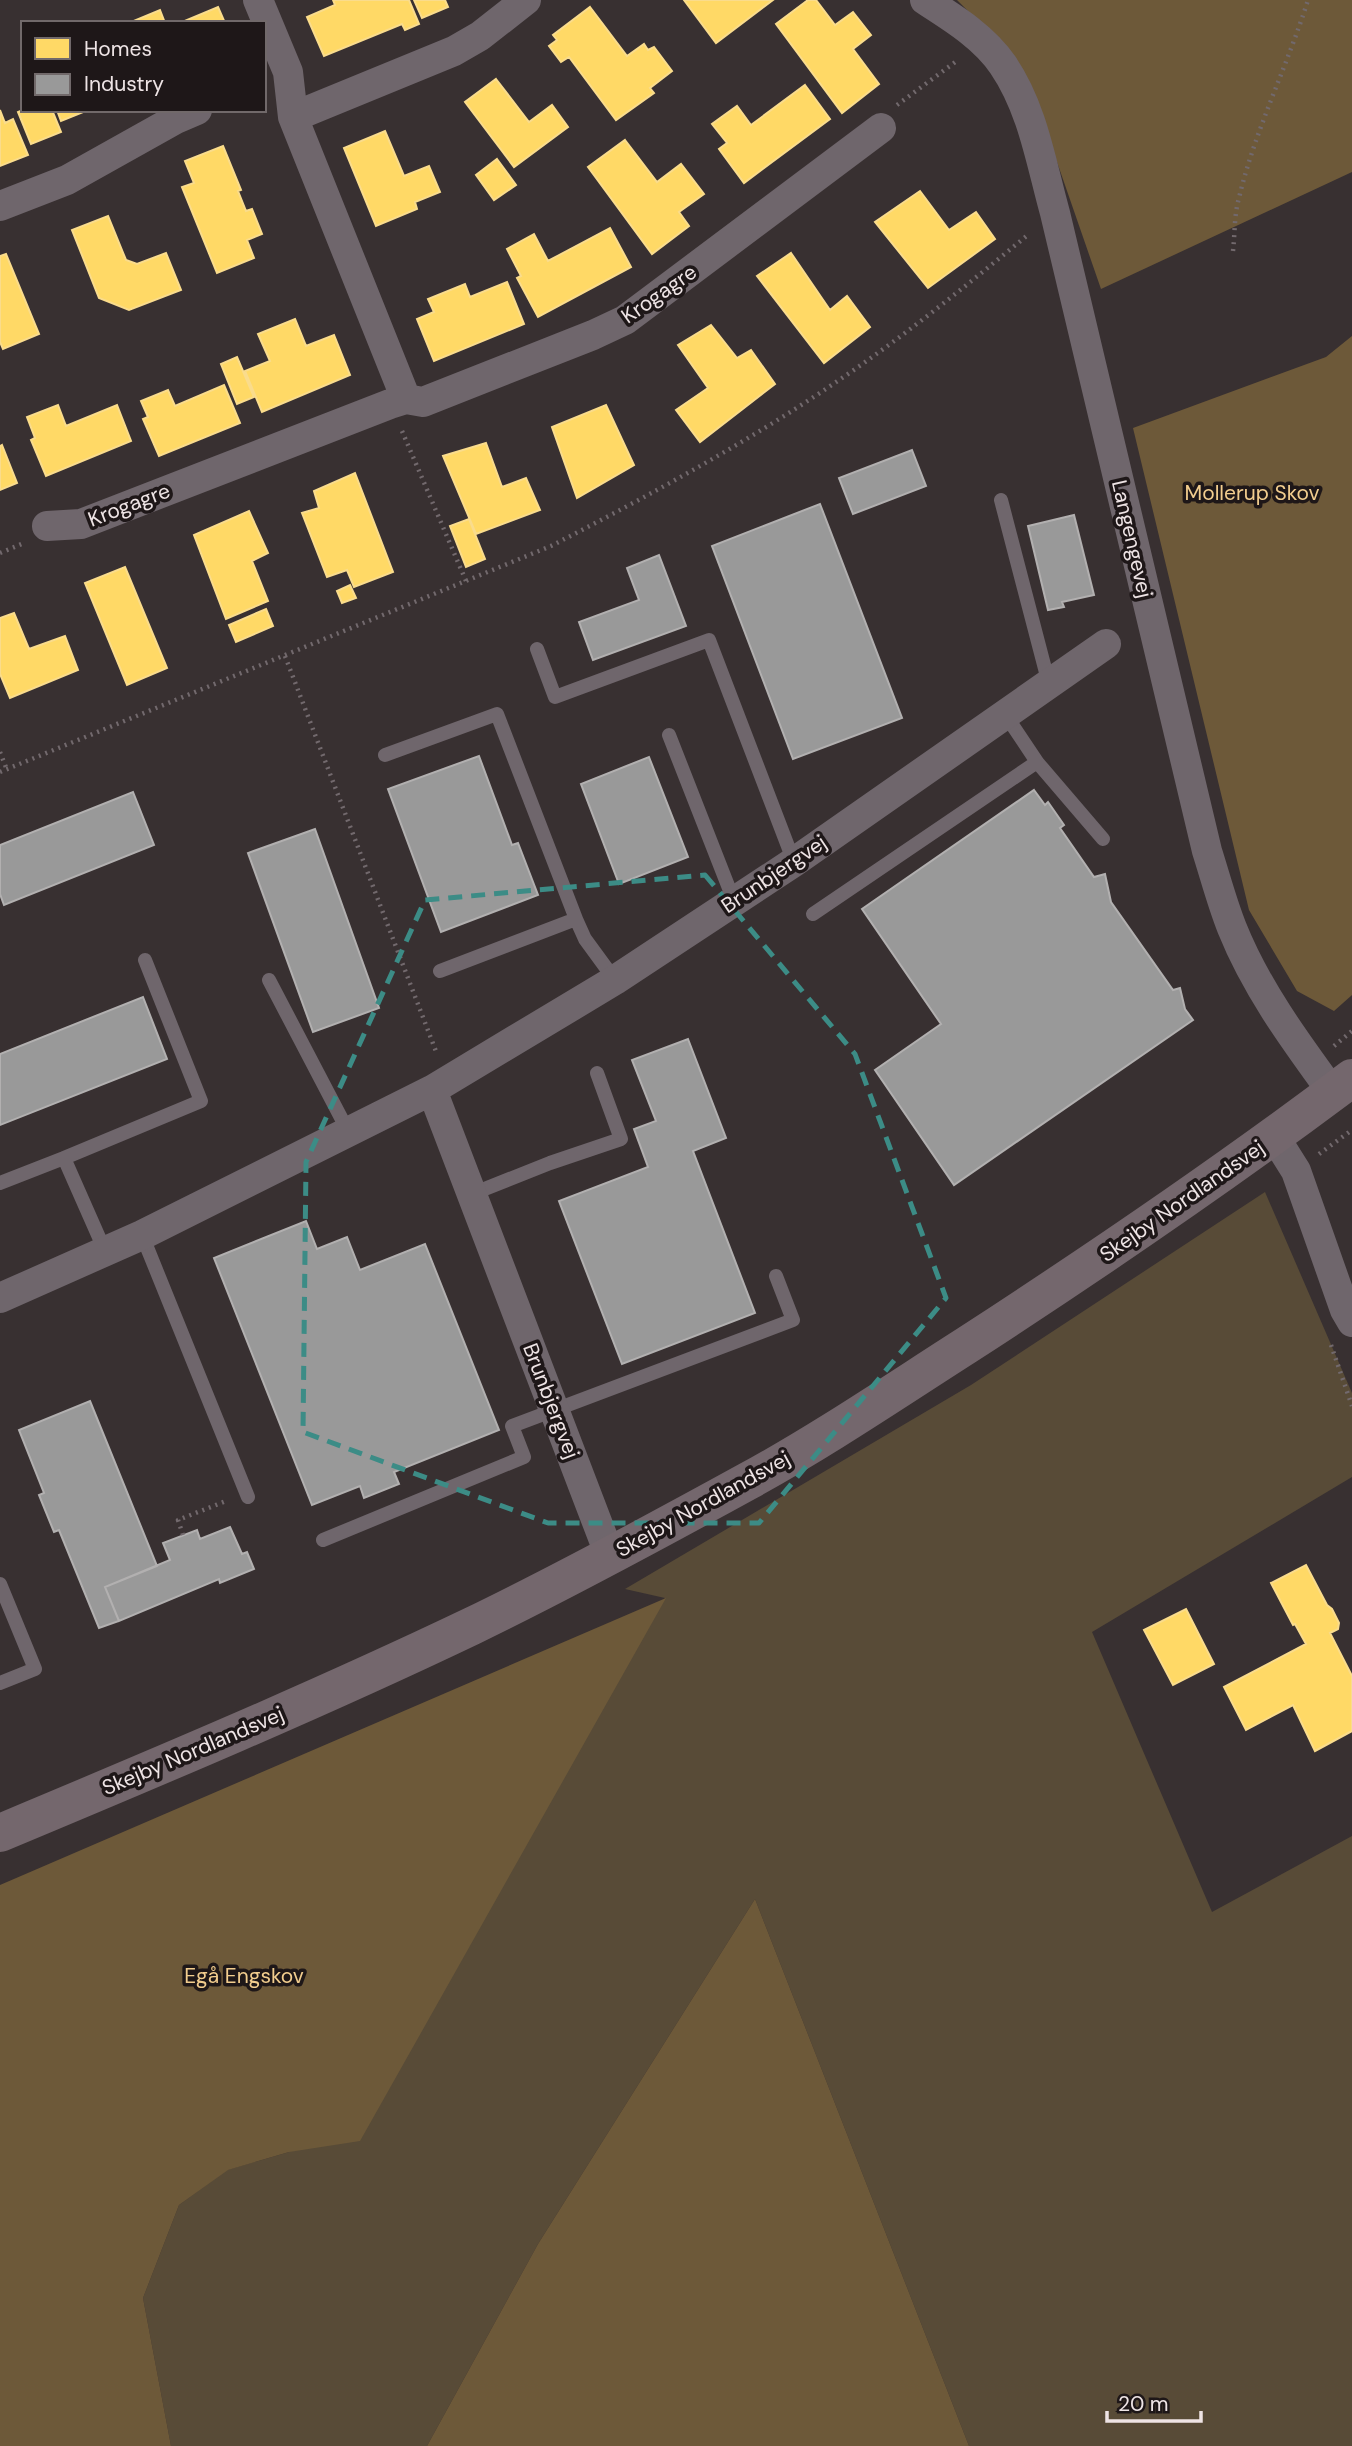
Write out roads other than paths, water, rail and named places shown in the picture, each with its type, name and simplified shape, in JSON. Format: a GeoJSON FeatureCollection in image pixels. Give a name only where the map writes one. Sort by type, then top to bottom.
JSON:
{"type":"FeatureCollection","features":[{"type":"Feature","properties":{"kind":"street"},"geometry":{"type":"LineString","coordinates":[[258,0],[263,21]]}},
{"type":"Feature","properties":{"kind":"street"},"geometry":{"type":"LineString","coordinates":[[293,117],[454,51],[480,36],[526,0]]}},
{"type":"Feature","properties":{"kind":"street","name":"Langengevej"},"geometry":{"type":"LineString","coordinates":[[925,0],[962,24],[1002,64],[1019,93],[1031,124],[1055,213],[1185,762],[1215,877],[1232,928],[1259,984],[1292,1037],[1342,1085]]}},
{"type":"Feature","properties":{"kind":"street"},"geometry":{"type":"LineString","coordinates":[[266,34],[276,77],[398,401]]}},
{"type":"Feature","properties":{"kind":"street"},"geometry":{"type":"LineString","coordinates":[[0,206],[67,180],[192,112]]}},
{"type":"Feature","properties":{"kind":"street","name":"Krogagre"},"geometry":{"type":"LineString","coordinates":[[47,526],[81,524],[398,401],[423,402],[625,320],[881,128]]}},
{"type":"Feature","properties":{"kind":"street","name":"Brunbjergvej"},"geometry":{"type":"LineString","coordinates":[[0,1298],[142,1236],[439,1085],[615,980],[794,862],[1106,644]]}},
{"type":"Feature","properties":{"kind":"street","name":"Brunbjergvej"},"geometry":{"type":"LineString","coordinates":[[439,1085],[472,1194],[610,1556]]}},
{"type":"Feature","properties":{"kind":"street","name":"Skejby Nordlandsvej"},"geometry":{"type":"LineString","coordinates":[[0,1833],[228,1737],[471,1626],[610,1556],[753,1479],[1087,1267],[1342,1085]]}},
{"type":"Feature","properties":{"kind":"street"},"geometry":{"type":"LineString","coordinates":[[1274,1136],[1296,1171],[1345,1310],[1352,1322]]}},
{"type":"Feature","properties":{"kind":"lane"},"geometry":{"type":"LineString","coordinates":[[1001,499],[1049,684]]}},
{"type":"Feature","properties":{"kind":"lane"},"geometry":{"type":"LineString","coordinates":[[537,649],[555,697],[709,640],[794,862]]}},
{"type":"Feature","properties":{"kind":"lane"},"geometry":{"type":"LineString","coordinates":[[385,755],[497,713],[576,919],[585,939],[615,980]]}},
{"type":"Feature","properties":{"kind":"lane"},"geometry":{"type":"LineString","coordinates":[[1005,714],[1037,762],[1103,839]]}},
{"type":"Feature","properties":{"kind":"lane"},"geometry":{"type":"LineString","coordinates":[[669,735],[734,901]]}},
{"type":"Feature","properties":{"kind":"lane"},"geometry":{"type":"LineString","coordinates":[[813,914],[1037,762]]}},
{"type":"Feature","properties":{"kind":"lane"},"geometry":{"type":"LineString","coordinates":[[440,971],[576,919]]}},
{"type":"Feature","properties":{"kind":"lane"},"geometry":{"type":"LineString","coordinates":[[0,1183],[201,1101],[145,960]]}},
{"type":"Feature","properties":{"kind":"lane"},"geometry":{"type":"LineString","coordinates":[[269,980],[348,1132]]}},
{"type":"Feature","properties":{"kind":"lane"},"geometry":{"type":"LineString","coordinates":[[472,1194],[621,1139],[597,1073]]}},
{"type":"Feature","properties":{"kind":"lane"},"geometry":{"type":"LineString","coordinates":[[64,1158],[105,1251]]}},
{"type":"Feature","properties":{"kind":"lane"},"geometry":{"type":"LineString","coordinates":[[142,1236],[247,1495]]}},
{"type":"Feature","properties":{"kind":"lane"},"geometry":{"type":"LineString","coordinates":[[323,1540],[524,1457],[512,1426],[793,1320],[776,1276]]}},
{"type":"Feature","properties":{"kind":"lane"},"geometry":{"type":"LineString","coordinates":[[0,1584],[35,1669],[0,1683]]}},
{"type":"Feature","properties":{"kind":"park label","name":"Mollerup Skov"},"geometry":{"type":"Point","coordinates":[1252,493]}},
{"type":"Feature","properties":{"kind":"park label","name":"Egå Engskov"},"geometry":{"type":"Point","coordinates":[244,1976]}}]}
